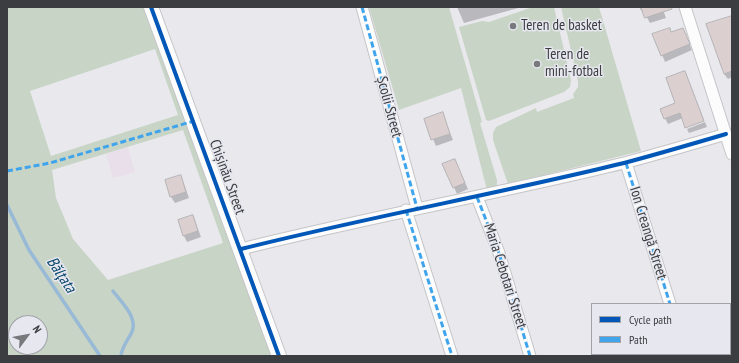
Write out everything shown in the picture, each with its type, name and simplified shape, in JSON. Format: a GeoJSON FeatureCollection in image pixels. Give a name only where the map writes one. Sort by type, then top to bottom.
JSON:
{"type":"FeatureCollection","features":[{"type":"Feature","properties":{"kind":"street","name":"Chișinău Street"},"geometry":{"type":"LineString","coordinates":[[151,7],[279,356]]}},
{"type":"Feature","properties":{"kind":"street","name":"Școlii Street"},"geometry":{"type":"LineString","coordinates":[[362,7],[411,209],[452,356]]}},
{"type":"Feature","properties":{"kind":"street"},"geometry":{"type":"LineString","coordinates":[[685,7],[732,154]]}},
{"type":"Feature","properties":{"kind":"street"},"geometry":{"type":"LineString","coordinates":[[241,249],[411,209],[478,197],[626,163],[726,134]]}},
{"type":"Feature","properties":{"kind":"street","name":"Ion Creangă Street"},"geometry":{"type":"LineString","coordinates":[[626,163],[670,303]]}},
{"type":"Feature","properties":{"kind":"street","name":"Maria Cebotari Street"},"geometry":{"type":"LineString","coordinates":[[478,197],[499,253],[530,356]]}},
{"type":"Feature","properties":{"kind":"shaded area"},"geometry":{"type":"Polygon","coordinates":[[[128,147],[135,172],[113,178],[106,154],[128,147]]]}},
{"type":"Feature","properties":{"kind":"green space"},"geometry":{"type":"Polygon","coordinates":[[[7,7],[146,7],[272,356],[7,356],[7,7]],[[155,49],[30,91],[51,156],[178,115],[155,49]],[[183,130],[52,170],[56,198],[73,239],[108,280],[223,243],[183,130]]]}},
{"type":"Feature","properties":{"kind":"green space"},"geometry":{"type":"Polygon","coordinates":[[[369,7],[449,7],[482,122],[480,123],[497,180],[497,187],[487,190],[461,88],[399,110],[369,7]]]}},
{"type":"Feature","properties":{"kind":"green space"},"geometry":{"type":"Polygon","coordinates":[[[533,7],[554,7],[571,80],[570,87],[564,92],[489,121],[486,120],[459,27],[482,21],[489,22],[533,7]]]}},
{"type":"Feature","properties":{"kind":"green space"},"geometry":{"type":"Polygon","coordinates":[[[561,7],[599,7],[641,151],[508,184],[493,140],[493,133],[496,127],[536,108],[537,112],[574,98],[573,94],[578,87],[578,81],[561,7]]]}},
{"type":"Feature","properties":{"kind":"building"},"geometry":{"type":"Polygon","coordinates":[[[641,7],[672,7],[672,9],[645,18],[641,7]]]}},
{"type":"Feature","properties":{"kind":"building"},"geometry":{"type":"Polygon","coordinates":[[[732,16],[732,71],[724,74],[706,24],[732,16]]]}},
{"type":"Feature","properties":{"kind":"building"},"geometry":{"type":"Polygon","coordinates":[[[670,28],[671,32],[683,28],[690,44],[661,56],[652,34],[670,28]]]}},
{"type":"Feature","properties":{"kind":"building"},"geometry":{"type":"Polygon","coordinates":[[[685,71],[704,121],[685,128],[680,113],[664,119],[660,109],[675,103],[666,78],[685,71]]]}},
{"type":"Feature","properties":{"kind":"building"},"geometry":{"type":"Polygon","coordinates":[[[443,112],[450,134],[431,140],[424,119],[443,112]]]}},
{"type":"Feature","properties":{"kind":"building"},"geometry":{"type":"Polygon","coordinates":[[[455,159],[465,183],[453,188],[442,164],[455,159]]]}},
{"type":"Feature","properties":{"kind":"building"},"geometry":{"type":"Polygon","coordinates":[[[181,175],[186,192],[170,197],[165,180],[181,175]]]}},
{"type":"Feature","properties":{"kind":"building"},"geometry":{"type":"Polygon","coordinates":[[[193,215],[198,231],[183,236],[178,220],[193,215]]]}},
{"type":"Feature","properties":{"kind":"waterway","name":"Bălţata"},"geometry":{"type":"LineString","coordinates":[[7,205],[29,250],[100,356]]}},
{"type":"Feature","properties":{"kind":"waterway"},"geometry":{"type":"LineString","coordinates":[[113,291],[125,305],[133,322],[131,334],[121,356]]}},
{"type":"Feature","properties":{"kind":"marked path"},"geometry":{"type":"LineString","coordinates":[[362,7],[417,208]]}},
{"type":"Feature","properties":{"kind":"marked path"},"geometry":{"type":"LineString","coordinates":[[7,171],[50,163],[194,121]]}},
{"type":"Feature","properties":{"kind":"marked path"},"geometry":{"type":"LineString","coordinates":[[626,163],[670,303]]}},
{"type":"Feature","properties":{"kind":"marked path"},"geometry":{"type":"LineString","coordinates":[[477,197],[499,253],[530,356]]}},
{"type":"Feature","properties":{"kind":"marked path"},"geometry":{"type":"LineString","coordinates":[[406,210],[452,356]]}},
{"type":"Feature","properties":{"kind":"cycle path"},"geometry":{"type":"LineString","coordinates":[[151,7],[279,356]]}},
{"type":"Feature","properties":{"kind":"cycle path"},"geometry":{"type":"LineString","coordinates":[[241,249],[337,226],[624,163],[726,134]]}},
{"type":"Feature","properties":{"kind":"place","name":"Teren de basket"},"geometry":{"type":"Point","coordinates":[513,26]}},
{"type":"Feature","properties":{"kind":"place","name":"Teren de mini-fotbal"},"geometry":{"type":"Point","coordinates":[537,64]}}]}
